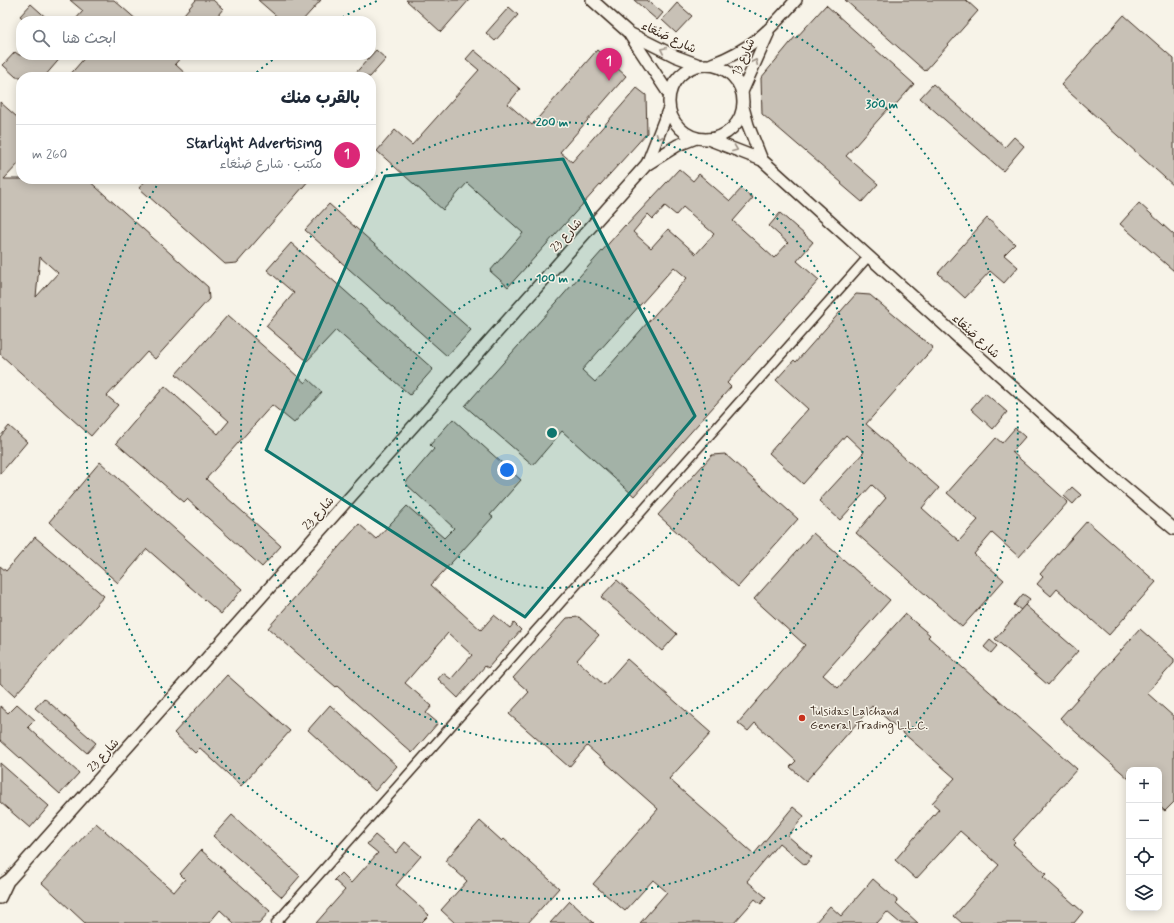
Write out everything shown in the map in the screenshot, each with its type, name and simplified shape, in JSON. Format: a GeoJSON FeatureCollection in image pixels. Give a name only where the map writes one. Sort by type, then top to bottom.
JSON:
{"type":"FeatureCollection","features":[{"type":"Feature","properties":{"kind":"street","name":"شارع صَنْعَاء"},"geometry":{"type":"LineString","coordinates":[[592,0],[629,32],[675,56],[699,65]]}},
{"type":"Feature","properties":{"kind":"street","name":"شارع 13"},"geometry":{"type":"LineString","coordinates":[[712,64],[747,48],[769,32],[796,0]]}},
{"type":"Feature","properties":{"kind":"street","name":"شارع صَنْعَاء"},"geometry":{"type":"LineString","coordinates":[[629,32],[669,94]]}},
{"type":"Feature","properties":{"kind":"street","name":"شارع 13"},"geometry":{"type":"LineString","coordinates":[[742,92],[769,32]]}},
{"type":"Feature","properties":{"kind":"street"},"geometry":{"type":"LineString","coordinates":[[712,64],[731,74],[738,83],[742,92],[743,107],[739,119],[731,129],[720,136],[708,139],[696,138],[686,134],[678,127],[672,118],[669,108],[669,94],[675,80],[685,70],[699,65],[712,64]]}},
{"type":"Feature","properties":{"kind":"street","name":"شارع صَنْعَاء"},"geometry":{"type":"LineString","coordinates":[[743,107],[748,125],[762,160]]}},
{"type":"Feature","properties":{"kind":"street","name":"شارع 23"},"geometry":{"type":"LineString","coordinates":[[646,165],[669,108]]}},
{"type":"Feature","properties":{"kind":"street","name":"شارع 23"},"geometry":{"type":"LineString","coordinates":[[0,886],[10,879],[646,165],[662,154],[696,138]]}},
{"type":"Feature","properties":{"kind":"street","name":"شارع صَنْعَاء"},"geometry":{"type":"LineString","coordinates":[[708,139],[762,160],[1108,473],[1174,529]]}},
{"type":"Feature","properties":{"kind":"street"},"geometry":{"type":"LineString","coordinates":[[276,923],[868,257]]}},
{"type":"Feature","properties":{"kind":"street","name":"شارع 23"},"geometry":{"type":"LineString","coordinates":[[0,898],[10,879]]}},
{"type":"Feature","properties":{"kind":"highlighted area"},"geometry":{"type":"Polygon","coordinates":[[[563,159],[695,416],[525,617],[266,450],[385,176],[563,159]]]}},
{"type":"Feature","properties":{"kind":"building"},"geometry":{"type":"Polygon","coordinates":[[[70,0],[114,0],[132,16],[78,16],[83,11],[70,0]]]}},
{"type":"Feature","properties":{"kind":"building"},"geometry":{"type":"Polygon","coordinates":[[[196,0],[213,0],[223,9],[217,16],[182,16],[196,0]]]}},
{"type":"Feature","properties":{"kind":"building"},"geometry":{"type":"Polygon","coordinates":[[[258,0],[321,0],[307,16],[276,16],[258,0]]]}},
{"type":"Feature","properties":{"kind":"building"},"geometry":{"type":"Polygon","coordinates":[[[406,0],[469,0],[441,32],[406,0]]]}},
{"type":"Feature","properties":{"kind":"building"},"geometry":{"type":"Polygon","coordinates":[[[634,0],[647,0],[663,13],[657,20],[634,0]]]}},
{"type":"Feature","properties":{"kind":"building"},"geometry":{"type":"Polygon","coordinates":[[[845,0],[966,0],[978,11],[925,71],[845,0]]]}},
{"type":"Feature","properties":{"kind":"building"},"geometry":{"type":"Polygon","coordinates":[[[677,3],[692,16],[676,33],[662,20],[677,3]]]}},
{"type":"Feature","properties":{"kind":"building"},"geometry":{"type":"Polygon","coordinates":[[[31,4],[44,16],[20,16],[31,4]]]}},
{"type":"Feature","properties":{"kind":"building"},"geometry":{"type":"Polygon","coordinates":[[[826,5],[914,84],[890,111],[888,109],[846,156],[878,184],[862,202],[762,114],[761,78],[795,37],[796,38],[826,5]]]}},
{"type":"Feature","properties":{"kind":"building"},"geometry":{"type":"Polygon","coordinates":[[[509,7],[518,15],[495,41],[486,33],[509,7]]]}},
{"type":"Feature","properties":{"kind":"building"},"geometry":{"type":"Polygon","coordinates":[[[1124,15],[1174,59],[1174,186],[1061,85],[1124,15]]]}},
{"type":"Feature","properties":{"kind":"building"},"geometry":{"type":"Polygon","coordinates":[[[376,50],[386,59],[374,72],[356,72],[367,60],[376,60],[376,50]]]}},
{"type":"Feature","properties":{"kind":"building"},"geometry":{"type":"Polygon","coordinates":[[[474,50],[520,89],[508,104],[532,125],[597,50],[626,76],[560,152],[572,162],[637,88],[646,95],[647,133],[508,287],[490,271],[523,233],[467,183],[443,210],[377,151],[395,130],[412,145],[479,70],[466,59],[474,50]]]}},
{"type":"Feature","properties":{"kind":"building"},"geometry":{"type":"Polygon","coordinates":[[[15,52],[16,60],[59,60],[48,72],[16,72],[16,77],[3,65],[15,52]]]}},
{"type":"Feature","properties":{"kind":"building"},"geometry":{"type":"Polygon","coordinates":[[[83,60],[179,60],[175,64],[184,72],[72,72],[83,60]]]}},
{"type":"Feature","properties":{"kind":"building"},"geometry":{"type":"Polygon","coordinates":[[[933,84],[1005,147],[1014,137],[1024,146],[1003,171],[920,98],[933,84]]]}},
{"type":"Feature","properties":{"kind":"building"},"geometry":{"type":"Polygon","coordinates":[[[0,102],[16,116],[16,166],[4,179],[16,179],[16,184],[93,184],[208,287],[209,299],[155,359],[147,352],[107,396],[118,405],[91,436],[0,354],[0,102]],[[40,257],[36,297],[58,273],[40,257]]]}},
{"type":"Feature","properties":{"kind":"building"},"geometry":{"type":"Polygon","coordinates":[[[679,169],[693,181],[699,174],[730,201],[741,189],[753,198],[733,221],[774,258],[788,243],[769,226],[780,213],[813,242],[797,261],[819,280],[727,383],[731,387],[634,496],[562,431],[533,465],[465,406],[625,225],[626,226],[679,169]],[[665,206],[653,219],[648,214],[633,232],[651,248],[668,229],[696,254],[714,234],[683,207],[676,215],[665,206]],[[674,267],[582,370],[595,382],[687,278],[674,267]]]}},
{"type":"Feature","properties":{"kind":"building"},"geometry":{"type":"Polygon","coordinates":[[[143,184],[306,184],[237,263],[225,264],[139,188],[143,184]]]}},
{"type":"Feature","properties":{"kind":"building"},"geometry":{"type":"Polygon","coordinates":[[[1139,203],[1174,235],[1174,271],[1120,224],[1139,203]]]}},
{"type":"Feature","properties":{"kind":"building"},"geometry":{"type":"Polygon","coordinates":[[[329,204],[471,330],[447,356],[305,230],[329,204]]]}},
{"type":"Feature","properties":{"kind":"building"},"geometry":{"type":"Polygon","coordinates":[[[987,218],[1015,244],[1004,255],[1018,267],[1004,283],[990,271],[965,298],[938,273],[987,218]]]}},
{"type":"Feature","properties":{"kind":"building"},"geometry":{"type":"Polygon","coordinates":[[[291,243],[433,369],[410,395],[336,330],[307,361],[266,326],[294,293],[267,270],[291,243]]]}},
{"type":"Feature","properties":{"kind":"building"},"geometry":{"type":"Polygon","coordinates":[[[856,294],[870,295],[933,348],[866,424],[939,488],[922,508],[959,541],[978,520],[947,493],[996,438],[1002,443],[1015,428],[1025,437],[1012,452],[1068,502],[1019,557],[992,533],[974,554],[1004,580],[962,627],[856,533],[886,498],[872,485],[840,520],[819,501],[864,452],[846,435],[803,484],[769,453],[808,409],[776,380],[794,360],[796,362],[856,294]]]}},
{"type":"Feature","properties":{"kind":"building"},"geometry":{"type":"Polygon","coordinates":[[[228,315],[305,383],[308,379],[322,392],[294,423],[272,405],[206,479],[281,546],[262,567],[187,499],[184,502],[116,443],[165,386],[218,434],[229,421],[176,374],[228,315]]]}},
{"type":"Feature","properties":{"kind":"building"},"geometry":{"type":"Polygon","coordinates":[[[985,393],[1007,412],[993,429],[971,409],[985,393]]]}},
{"type":"Feature","properties":{"kind":"building"},"geometry":{"type":"Polygon","coordinates":[[[453,419],[521,480],[490,515],[493,517],[431,585],[481,630],[494,615],[510,628],[514,623],[521,630],[488,668],[485,666],[458,698],[438,679],[443,673],[451,679],[472,655],[448,633],[405,683],[432,706],[426,713],[438,723],[412,753],[337,686],[336,687],[268,628],[359,524],[376,539],[407,506],[444,538],[454,528],[405,483],[434,449],[430,445],[453,419]]]}},
{"type":"Feature","properties":{"kind":"building"},"geometry":{"type":"Polygon","coordinates":[[[9,426],[27,442],[0,474],[0,437],[9,426]]]}},
{"type":"Feature","properties":{"kind":"building"},"geometry":{"type":"Polygon","coordinates":[[[725,454],[798,519],[738,587],[658,515],[712,455],[725,454]]]}},
{"type":"Feature","properties":{"kind":"building"},"geometry":{"type":"Polygon","coordinates":[[[100,462],[242,589],[221,614],[147,549],[118,583],[49,522],[100,462]]]}},
{"type":"Feature","properties":{"kind":"building"},"geometry":{"type":"Polygon","coordinates":[[[1072,487],[1081,495],[1073,504],[1064,496],[1072,487]]]}},
{"type":"Feature","properties":{"kind":"building"},"geometry":{"type":"Polygon","coordinates":[[[1087,521],[1156,582],[1109,635],[1057,589],[1051,596],[1037,584],[1043,577],[1040,574],[1087,521]]]}},
{"type":"Feature","properties":{"kind":"building"},"geometry":{"type":"Polygon","coordinates":[[[813,533],[890,600],[823,675],[838,688],[905,614],[930,635],[928,637],[1077,769],[1013,840],[1015,842],[1013,844],[1046,874],[1043,877],[1083,912],[1074,923],[962,923],[954,916],[999,865],[960,831],[916,879],[895,860],[939,809],[932,803],[955,778],[872,706],[806,781],[790,767],[796,761],[755,723],[748,731],[738,723],[805,645],[754,599],[813,533]]]}},
{"type":"Feature","properties":{"kind":"building"},"geometry":{"type":"Polygon","coordinates":[[[35,537],[104,596],[14,696],[0,683],[0,566],[6,571],[35,537]]]}},
{"type":"Feature","properties":{"kind":"building"},"geometry":{"type":"Polygon","coordinates":[[[617,580],[677,634],[662,651],[601,597],[617,580]]]}},
{"type":"Feature","properties":{"kind":"building"},"geometry":{"type":"Polygon","coordinates":[[[1023,594],[1030,599],[1021,610],[1014,605],[1023,594]]]}},
{"type":"Feature","properties":{"kind":"building"},"geometry":{"type":"Polygon","coordinates":[[[1025,605],[1078,651],[1048,685],[995,639],[1025,605]]]}},
{"type":"Feature","properties":{"kind":"building"},"geometry":{"type":"Polygon","coordinates":[[[579,617],[599,635],[577,660],[604,685],[627,659],[711,733],[669,779],[754,854],[793,807],[804,816],[788,836],[812,857],[805,865],[779,843],[747,881],[766,897],[761,904],[755,899],[734,923],[640,923],[667,892],[653,880],[625,911],[593,884],[658,809],[587,746],[569,767],[509,714],[529,692],[513,678],[567,618],[579,617]]]}},
{"type":"Feature","properties":{"kind":"building"},"geometry":{"type":"Polygon","coordinates":[[[1140,629],[1174,659],[1174,663],[1147,693],[1174,717],[1174,802],[1165,811],[1162,808],[1162,767],[1126,767],[1126,776],[1060,718],[1140,629]]]}},
{"type":"Feature","properties":{"kind":"building"},"geometry":{"type":"Polygon","coordinates":[[[990,640],[997,646],[991,653],[984,647],[990,640]]]}},
{"type":"Feature","properties":{"kind":"building"},"geometry":{"type":"Polygon","coordinates":[[[227,675],[290,731],[241,786],[200,748],[195,753],[174,733],[227,675]]]}},
{"type":"Feature","properties":{"kind":"building"},"geometry":{"type":"Polygon","coordinates":[[[44,698],[96,743],[87,753],[35,708],[44,698]]]}},
{"type":"Feature","properties":{"kind":"building"},"geometry":{"type":"Polygon","coordinates":[[[17,704],[35,720],[28,727],[79,773],[60,794],[0,740],[0,706],[8,713],[17,704]]]}},
{"type":"Feature","properties":{"kind":"building"},"geometry":{"type":"Polygon","coordinates":[[[330,705],[397,766],[375,791],[308,730],[330,705]]]}},
{"type":"Feature","properties":{"kind":"building"},"geometry":{"type":"Polygon","coordinates":[[[0,763],[49,806],[30,828],[0,802],[0,763]]]}},
{"type":"Feature","properties":{"kind":"building"},"geometry":{"type":"Polygon","coordinates":[[[232,815],[300,876],[282,897],[213,836],[232,815]]]}},
{"type":"Feature","properties":{"kind":"building"},"geometry":{"type":"Polygon","coordinates":[[[480,821],[502,841],[504,839],[559,888],[528,923],[455,923],[441,910],[467,881],[445,861],[480,821]]]}},
{"type":"Feature","properties":{"kind":"building"},"geometry":{"type":"Polygon","coordinates":[[[96,823],[174,892],[185,879],[180,874],[201,850],[270,911],[259,923],[234,923],[220,910],[209,923],[85,923],[42,883],[96,823]]]}},
{"type":"Feature","properties":{"kind":"building"},"geometry":{"type":"Polygon","coordinates":[[[375,835],[396,853],[405,842],[421,856],[396,885],[429,915],[421,923],[316,923],[345,890],[334,880],[341,873],[351,883],[378,853],[367,844],[375,835]]]}},
{"type":"Feature","properties":{"kind":"building"},"geometry":{"type":"Polygon","coordinates":[[[873,879],[897,900],[896,903],[918,923],[900,923],[887,912],[877,923],[815,923],[830,906],[841,916],[873,879]]]}},
{"type":"Feature","properties":{"kind":"building"},"geometry":{"type":"Polygon","coordinates":[[[570,901],[594,923],[550,923],[570,901]]]}},
{"type":"Feature","properties":{"kind":"place","name":"Starlight Advertising"},"geometry":{"type":"Point","coordinates":[609,81]}},
{"type":"Feature","properties":{"kind":"place","name":"Tulsidas Lalchand General Trading L.L.C."},"geometry":{"type":"Point","coordinates":[802,718]}}]}
